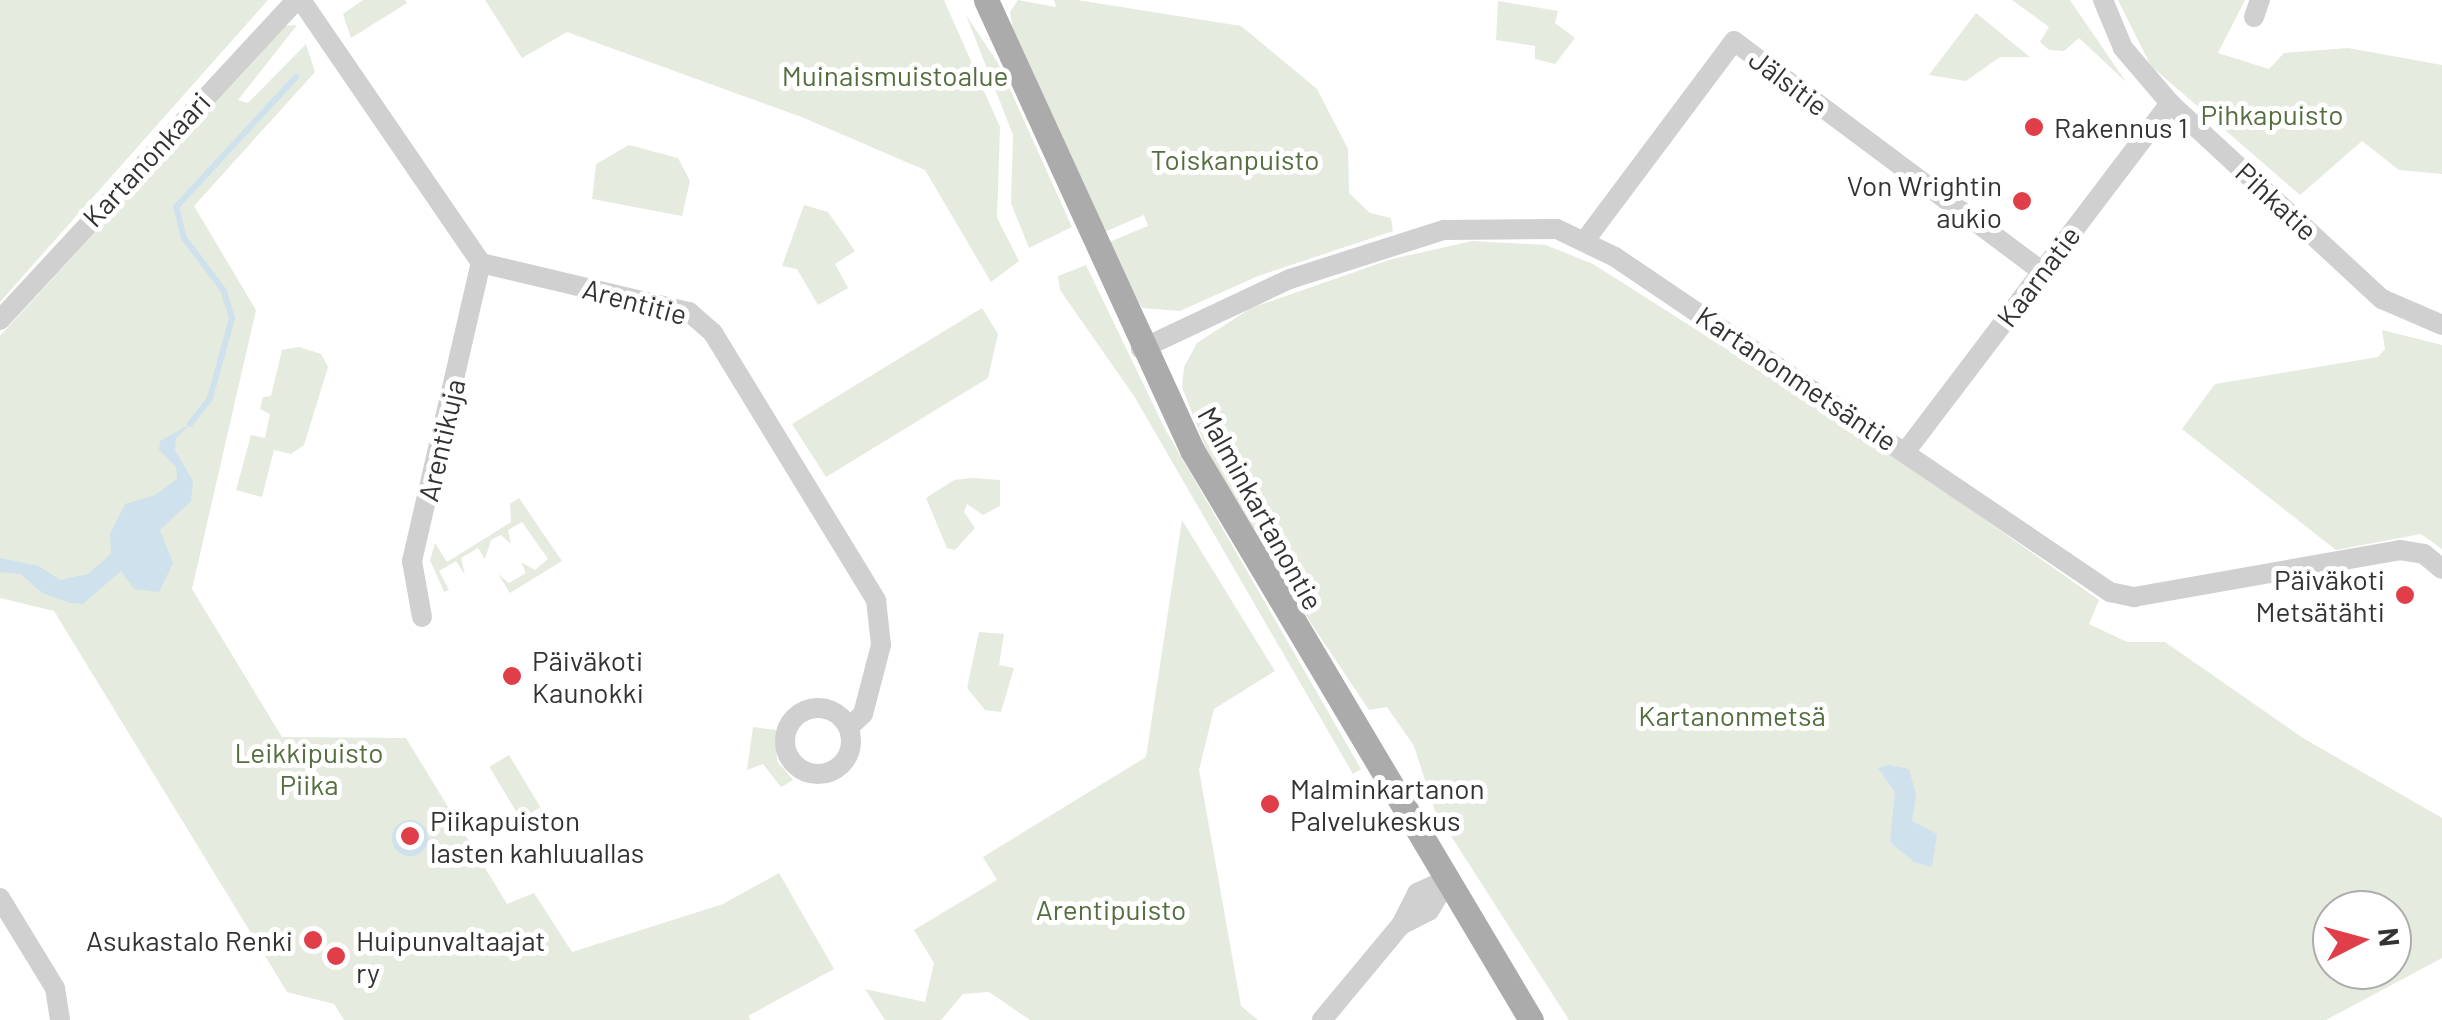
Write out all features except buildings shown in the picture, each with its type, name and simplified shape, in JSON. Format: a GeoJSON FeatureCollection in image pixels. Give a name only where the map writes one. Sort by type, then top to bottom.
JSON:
{"type":"FeatureCollection","features":[{"type":"Feature","properties":{"kind":"main road","name":"Malminkartanontie"},"geometry":{"type":"LineString","coordinates":[[986,0],[1141,349],[1246,551],[1532,1020]]}},
{"type":"Feature","properties":{"kind":"street"},"geometry":{"type":"LineString","coordinates":[[298,0],[482,262]]}},
{"type":"Feature","properties":{"kind":"street","name":"Kartanonkaari"},"geometry":{"type":"LineString","coordinates":[[0,320],[298,0]]}},
{"type":"Feature","properties":{"kind":"street","name":"Pihkatie"},"geometry":{"type":"LineString","coordinates":[[2103,0],[2123,48],[2170,103],[2382,299],[2442,326]]}},
{"type":"Feature","properties":{"kind":"street","name":"Jälsitie"},"geometry":{"type":"LineString","coordinates":[[1586,240],[1734,41],[2042,271]]}},
{"type":"Feature","properties":{"kind":"street","name":"Kaarnatie"},"geometry":{"type":"LineString","coordinates":[[1906,450],[2170,103]]}},
{"type":"Feature","properties":{"kind":"street","name":"Kartanonmetsäntie"},"geometry":{"type":"LineString","coordinates":[[1141,349],[1290,279],[1444,230],[1529,226],[1586,240],[2122,596],[2400,550],[2424,554],[2442,569]]}},
{"type":"Feature","properties":{"kind":"street","name":"Arentikuja"},"geometry":{"type":"LineString","coordinates":[[422,617],[412,561],[482,262]]}},
{"type":"Feature","properties":{"kind":"street","name":"Arentitie"},"geometry":{"type":"LineString","coordinates":[[482,262],[689,312],[713,333],[876,600],[881,645],[863,714],[849,727]]}},
{"type":"Feature","properties":{"kind":"street"},"geometry":{"type":"LineString","coordinates":[[1322,1020],[1400,926],[1429,911],[1448,879]]}},
{"type":"Feature","properties":{"kind":"street"},"geometry":{"type":"LineString","coordinates":[[0,898],[55,988],[60,1020]]}},
{"type":"Feature","properties":{"kind":"green space"},"geometry":{"type":"Polygon","coordinates":[[[0,0],[268,0],[0,302],[0,0]]]}},
{"type":"Feature","properties":{"kind":"green space"},"geometry":{"type":"Polygon","coordinates":[[[363,0],[407,3],[351,38],[343,14],[363,0]]]}},
{"type":"Feature","properties":{"kind":"green space","name":"Muinaismuistoalue"},"geometry":{"type":"Polygon","coordinates":[[[485,0],[944,0],[1000,127],[997,218],[1019,261],[991,282],[925,170],[804,118],[567,32],[522,58],[485,0]]]}},
{"type":"Feature","properties":{"kind":"green space","name":"Toiskanpuisto"},"geometry":{"type":"Polygon","coordinates":[[[1018,0],[1056,7],[1054,0],[1077,0],[1241,26],[1317,89],[1348,149],[1349,193],[1370,213],[1391,218],[1393,231],[1258,276],[1180,311],[1142,308],[1107,243],[1148,226],[1144,215],[1100,234],[1016,45],[1010,12],[1018,0]]]}},
{"type":"Feature","properties":{"kind":"green space"},"geometry":{"type":"Polygon","coordinates":[[[2012,0],[2070,0],[2126,82],[2079,38],[2064,51],[2049,50],[2040,42],[2049,27],[2012,0]]]}},
{"type":"Feature","properties":{"kind":"green space","name":"Pihkapuisto"},"geometry":{"type":"Polygon","coordinates":[[[2118,0],[2245,0],[2218,53],[2269,69],[2284,53],[2348,48],[2442,65],[2442,174],[2399,170],[2362,141],[2300,195],[2151,66],[2118,0]]]}},
{"type":"Feature","properties":{"kind":"green space"},"geometry":{"type":"Polygon","coordinates":[[[1498,1],[1558,11],[1555,23],[1575,38],[1555,64],[1535,59],[1535,46],[1496,40],[1498,1]]]}},
{"type":"Feature","properties":{"kind":"green space"},"geometry":{"type":"Polygon","coordinates":[[[1976,13],[2030,57],[2000,57],[1966,81],[1929,75],[1976,13]]]}},
{"type":"Feature","properties":{"kind":"green space"},"geometry":{"type":"Polygon","coordinates":[[[966,15],[998,63],[1072,227],[1029,248],[1011,203],[1013,135],[966,15]]]}},
{"type":"Feature","properties":{"kind":"green space","name":"Leikkipuisto Piika"},"geometry":{"type":"Polygon","coordinates":[[[297,25],[238,100],[248,103],[306,44],[315,72],[194,206],[256,310],[192,589],[282,737],[406,738],[507,904],[534,893],[572,952],[723,904],[779,873],[834,969],[748,1016],[751,1020],[344,1020],[334,1004],[287,992],[54,611],[0,598],[0,336],[284,26],[297,25]]]}},
{"type":"Feature","properties":{"kind":"green space"},"geometry":{"type":"Polygon","coordinates":[[[629,145],[678,158],[690,181],[682,216],[592,199],[596,164],[629,145]]]}},
{"type":"Feature","properties":{"kind":"green space"},"geometry":{"type":"Polygon","coordinates":[[[804,205],[828,212],[855,251],[835,264],[848,288],[818,305],[797,269],[782,266],[804,205]]]}},
{"type":"Feature","properties":{"kind":"green space","name":"Kartanonmetsä"},"geometry":{"type":"Polygon","coordinates":[[[1472,241],[1546,245],[1593,264],[1883,448],[2099,600],[2089,624],[2127,642],[2165,642],[2303,738],[2442,818],[2442,958],[2412,974],[2412,890],[2312,890],[2312,990],[2382,990],[2326,1020],[1569,1020],[1435,811],[1414,746],[1387,707],[1369,710],[1266,556],[1205,446],[1182,387],[1184,367],[1197,343],[1251,308],[1392,259],[1472,241]]]}},
{"type":"Feature","properties":{"kind":"green space"},"geometry":{"type":"Polygon","coordinates":[[[1086,265],[1164,427],[1361,769],[1353,774],[1134,396],[1060,290],[1058,276],[1086,265]]]}},
{"type":"Feature","properties":{"kind":"green space"},"geometry":{"type":"Polygon","coordinates":[[[982,308],[998,334],[988,378],[826,477],[792,424],[982,308]]]}},
{"type":"Feature","properties":{"kind":"green space"},"geometry":{"type":"Polygon","coordinates":[[[2382,330],[2442,345],[2442,549],[2421,534],[2336,550],[2182,429],[2215,384],[2378,357],[2385,349],[2382,330]]]}},
{"type":"Feature","properties":{"kind":"green space"},"geometry":{"type":"Polygon","coordinates":[[[299,347],[321,354],[328,367],[304,445],[291,454],[274,450],[262,497],[236,490],[251,435],[265,438],[270,414],[260,409],[263,397],[271,396],[282,350],[299,347]]]}},
{"type":"Feature","properties":{"kind":"green space"},"geometry":{"type":"Polygon","coordinates":[[[954,480],[1000,480],[1000,506],[983,515],[967,504],[964,512],[975,528],[955,550],[947,548],[926,498],[954,480]]]}},
{"type":"Feature","properties":{"kind":"green space"},"geometry":{"type":"Polygon","coordinates":[[[519,498],[562,561],[510,593],[498,574],[509,583],[526,573],[521,562],[535,570],[548,559],[522,522],[508,530],[511,544],[501,535],[491,540],[485,559],[478,548],[461,558],[465,575],[456,561],[439,571],[449,590],[444,592],[430,560],[435,543],[447,562],[511,522],[510,504],[519,498]]]}},
{"type":"Feature","properties":{"kind":"green space","name":"Arentipuisto"},"geometry":{"type":"Polygon","coordinates":[[[1182,520],[1275,671],[1214,709],[1199,770],[1241,1006],[1258,1020],[1030,1020],[989,992],[963,994],[941,1020],[885,1020],[865,989],[925,1002],[934,963],[914,930],[997,880],[983,857],[1146,757],[1182,520]]]}},
{"type":"Feature","properties":{"kind":"green space"},"geometry":{"type":"Polygon","coordinates":[[[979,632],[1004,634],[999,665],[1014,668],[1001,712],[985,710],[967,688],[979,632]]]}},
{"type":"Feature","properties":{"kind":"green space"},"geometry":{"type":"Polygon","coordinates":[[[753,727],[776,730],[777,761],[793,780],[781,787],[763,764],[747,770],[753,727]]]}},
{"type":"Feature","properties":{"kind":"green space"},"geometry":{"type":"Polygon","coordinates":[[[509,755],[540,807],[521,819],[489,767],[509,755]]]}},
{"type":"Feature","properties":{"kind":"water"},"geometry":{"type":"Polygon","coordinates":[[[190,424],[176,438],[175,450],[193,481],[191,501],[160,530],[173,563],[159,592],[134,589],[121,571],[83,604],[70,603],[42,593],[21,574],[0,572],[0,558],[39,566],[60,580],[88,574],[111,554],[110,534],[125,504],[155,495],[177,479],[176,467],[159,450],[160,441],[190,424]]]}},
{"type":"Feature","properties":{"kind":"water"},"geometry":{"type":"Polygon","coordinates":[[[1889,765],[1909,769],[1916,794],[1912,821],[1937,834],[1932,867],[1914,862],[1890,842],[1895,792],[1878,768],[1889,765]]]}},
{"type":"Feature","properties":{"kind":"water","name":"Piikapuiston lasten kahluuallas"},"geometry":{"type":"Polygon","coordinates":[[[410,820],[423,825],[428,838],[423,851],[410,856],[397,851],[392,838],[397,825],[410,820]]]}},
{"type":"Feature","properties":{"kind":"waterway"},"geometry":{"type":"LineString","coordinates":[[190,424],[210,398],[232,318],[224,291],[184,238],[176,207],[296,77]]}},
{"type":"Feature","properties":{"kind":"place","name":"Rakennus 1"},"geometry":{"type":"Point","coordinates":[2034,127]}},
{"type":"Feature","properties":{"kind":"place","name":"Von Wrightin aukio"},"geometry":{"type":"Point","coordinates":[2022,201]}},
{"type":"Feature","properties":{"kind":"place","name":"Päiväkoti Metsätähti"},"geometry":{"type":"Point","coordinates":[2405,595]}},
{"type":"Feature","properties":{"kind":"place","name":"Päiväkoti Kaunokki"},"geometry":{"type":"Point","coordinates":[512,676]}},
{"type":"Feature","properties":{"kind":"place","name":"Malminkartanon Palvelukeskus"},"geometry":{"type":"Point","coordinates":[1270,804]}},
{"type":"Feature","properties":{"kind":"place","name":"Piikapuiston lasten kahluuallas"},"geometry":{"type":"Point","coordinates":[410,836]}},
{"type":"Feature","properties":{"kind":"place","name":"Asukastalo Renki"},"geometry":{"type":"Point","coordinates":[313,940]}},
{"type":"Feature","properties":{"kind":"place","name":"Huipunvaltaajat ry"},"geometry":{"type":"Point","coordinates":[336,956]}}]}
